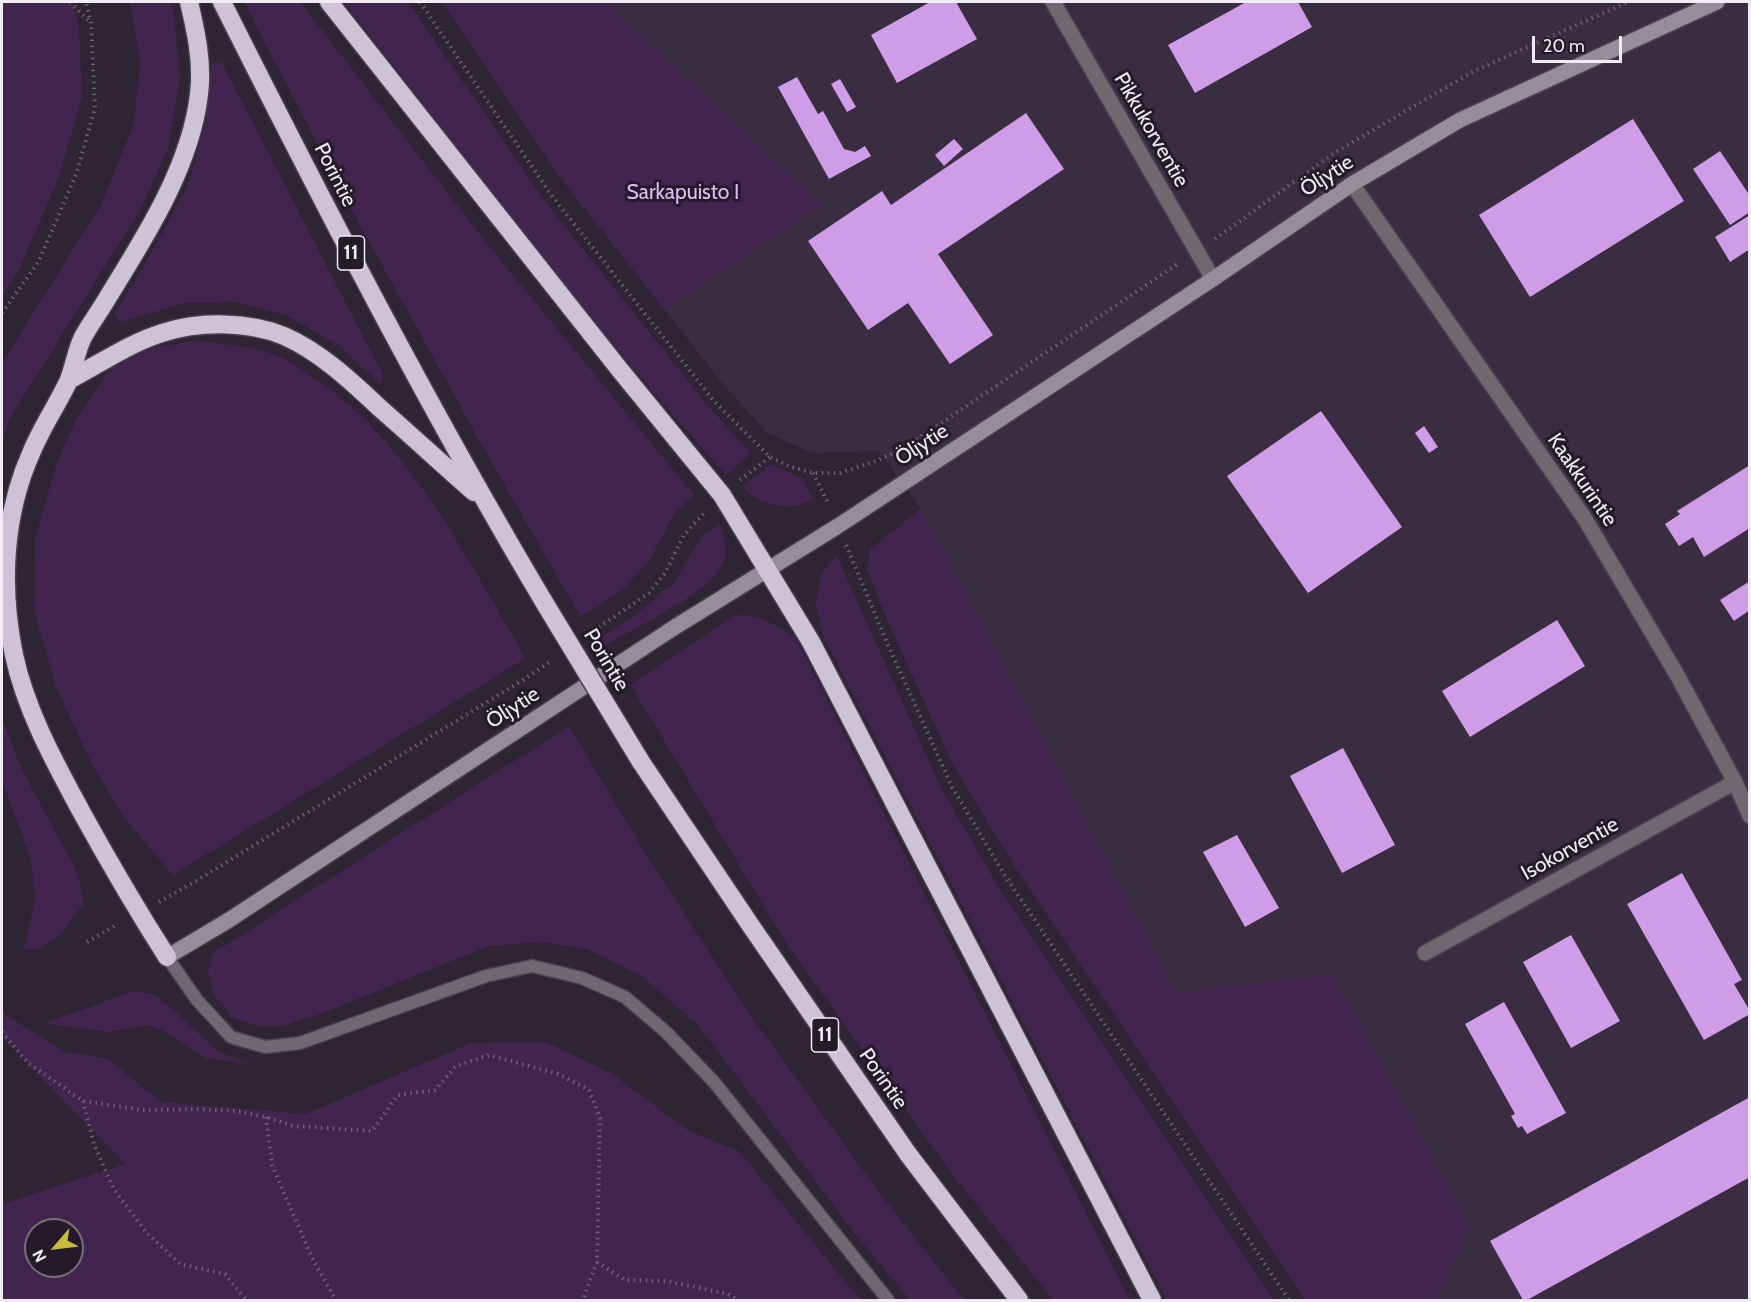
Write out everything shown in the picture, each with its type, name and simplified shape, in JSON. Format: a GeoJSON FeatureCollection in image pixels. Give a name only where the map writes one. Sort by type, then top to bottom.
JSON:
{"type":"FeatureCollection","features":[{"type":"Feature","properties":{"kind":"highway"},"geometry":{"type":"LineString","coordinates":[[166,957],[62,777],[40,731],[14,656],[5,595],[9,519],[32,451],[69,380],[82,339],[137,249],[168,191],[189,142],[199,94],[200,56],[189,2]]}},
{"type":"Feature","properties":{"kind":"highway","name":"Porintie"},"geometry":{"type":"LineString","coordinates":[[222,2],[317,192],[485,502],[641,762],[908,1154],[1019,1300]]}},
{"type":"Feature","properties":{"kind":"highway"},"geometry":{"type":"LineString","coordinates":[[328,2],[722,495],[811,642],[1152,1300]]}},
{"type":"Feature","properties":{"kind":"highway"},"geometry":{"type":"LineString","coordinates":[[69,380],[144,340],[163,332],[187,327],[216,325],[249,327],[283,336],[313,352],[351,382],[485,502]]}},
{"type":"Feature","properties":{"kind":"main road","name":"Öljytie"},"geometry":{"type":"LineString","coordinates":[[166,957],[229,920],[675,627],[838,526],[1352,184],[1460,120],[1718,2]]}},
{"type":"Feature","properties":{"kind":"street","name":"Pikkukorventie"},"geometry":{"type":"LineString","coordinates":[[1053,2],[1212,279]]}},
{"type":"Feature","properties":{"kind":"street","name":"Kaakkurintie"},"geometry":{"type":"LineString","coordinates":[[1352,184],[1585,519],[1677,675],[1735,782],[1749,816]]}},
{"type":"Feature","properties":{"kind":"street","name":"Isokorventie"},"geometry":{"type":"LineString","coordinates":[[1425,953],[1735,782]]}},
{"type":"Feature","properties":{"kind":"lane"},"geometry":{"type":"LineString","coordinates":[[166,957],[197,1000],[231,1037],[265,1047],[300,1043],[486,976],[532,966],[582,978],[625,997],[666,1032],[714,1082],[888,1300]]}},
{"type":"Feature","properties":{"kind":"path"},"geometry":{"type":"LineString","coordinates":[[70,2],[91,23]]}},
{"type":"Feature","properties":{"kind":"path"},"geometry":{"type":"LineString","coordinates":[[2,313],[39,261],[77,172],[95,108],[91,23],[86,2]]}},
{"type":"Feature","properties":{"kind":"path"},"geometry":{"type":"LineString","coordinates":[[420,2],[552,196],[713,400],[770,457],[813,473],[840,473],[876,461],[904,448],[1196,252],[1334,153],[1474,71],[1628,2]]}},
{"type":"Feature","properties":{"kind":"path"},"geometry":{"type":"LineString","coordinates":[[588,635],[649,593],[665,573],[684,535],[722,495],[770,457]]}},
{"type":"Feature","properties":{"kind":"path"},"geometry":{"type":"LineString","coordinates":[[813,473],[952,787],[1004,874],[1289,1300]]}},
{"type":"Feature","properties":{"kind":"path"},"geometry":{"type":"LineString","coordinates":[[87,942],[196,881],[523,680],[560,654]]}},
{"type":"Feature","properties":{"kind":"path"},"geometry":{"type":"LineString","coordinates":[[2,1036],[28,1063],[83,1101],[142,1110],[236,1111],[294,1126],[372,1131],[398,1095],[435,1090],[456,1066],[489,1055],[558,1074],[589,1090],[600,1118],[597,1262],[583,1300]]}},
{"type":"Feature","properties":{"kind":"path"},"geometry":{"type":"LineString","coordinates":[[83,1101],[94,1144],[113,1188],[146,1232],[180,1264],[225,1274],[246,1300]]}},
{"type":"Feature","properties":{"kind":"path"},"geometry":{"type":"LineString","coordinates":[[266,1117],[272,1165],[312,1258],[336,1300]]}},
{"type":"Feature","properties":{"kind":"path"},"geometry":{"type":"LineString","coordinates":[[597,1262],[625,1280],[667,1281],[728,1294],[737,1300]]}},
{"type":"Feature","properties":{"kind":"shaded area"},"geometry":{"type":"Polygon","coordinates":[[[605,2],[1749,2],[1749,1300],[1437,1300],[1469,1226],[1332,975],[1176,993],[921,509],[879,451],[811,453],[766,432],[718,378],[664,309],[821,205],[605,2]]]}},
{"type":"Feature","properties":{"kind":"green space"},"geometry":{"type":"Polygon","coordinates":[[[2,2],[72,2],[79,27],[82,97],[59,177],[17,274],[2,296],[2,2]]]}},
{"type":"Feature","properties":{"kind":"green space"},"geometry":{"type":"Polygon","coordinates":[[[130,2],[170,2],[174,16],[180,79],[168,148],[142,207],[10,418],[2,441],[2,363],[102,203],[134,124],[140,64],[130,2]]]}},
{"type":"Feature","properties":{"kind":"green space"},"geometry":{"type":"Polygon","coordinates":[[[244,2],[300,2],[484,240],[694,495],[676,511],[649,561],[623,589],[599,606],[580,616],[352,211],[244,2]]]}},
{"type":"Feature","properties":{"kind":"green space"},"geometry":{"type":"Polygon","coordinates":[[[344,2],[408,2],[544,200],[708,406],[751,453],[726,475],[579,301],[344,2]]]}},
{"type":"Feature","properties":{"kind":"green space","name":"Sarkapuisto I"},"geometry":{"type":"Polygon","coordinates":[[[442,2],[605,2],[821,205],[664,309],[565,184],[442,2]]]}},
{"type":"Feature","properties":{"kind":"green space"},"geometry":{"type":"Polygon","coordinates":[[[212,63],[222,63],[384,377],[380,384],[338,345],[286,315],[234,302],[185,303],[121,322],[114,314],[142,269],[187,187],[205,126],[212,63]]]}},
{"type":"Feature","properties":{"kind":"green space"},"geometry":{"type":"Polygon","coordinates":[[[193,341],[241,346],[276,355],[296,365],[345,401],[377,432],[433,503],[526,658],[173,875],[125,819],[91,762],[56,687],[34,610],[35,539],[57,462],[77,418],[113,366],[152,348],[193,341]]]}},
{"type":"Feature","properties":{"kind":"green space"},"geometry":{"type":"Polygon","coordinates":[[[770,464],[802,478],[814,500],[784,506],[764,502],[746,491],[743,486],[770,464]]]}},
{"type":"Feature","properties":{"kind":"green space"},"geometry":{"type":"Polygon","coordinates":[[[921,509],[1176,993],[1332,974],[1469,1226],[1437,1300],[1305,1300],[1015,867],[952,763],[888,622],[867,568],[870,549],[921,509]]]}},
{"type":"Feature","properties":{"kind":"green space"},"geometry":{"type":"Polygon","coordinates":[[[719,523],[724,539],[725,556],[713,578],[684,600],[602,647],[597,640],[630,619],[673,584],[705,534],[719,523]]]}},
{"type":"Feature","properties":{"kind":"green space"},"geometry":{"type":"Polygon","coordinates":[[[836,554],[941,788],[995,881],[1274,1300],[1167,1300],[823,636],[816,604],[820,577],[836,554]]]}},
{"type":"Feature","properties":{"kind":"green space"},"geometry":{"type":"Polygon","coordinates":[[[737,615],[760,617],[795,637],[1130,1300],[1053,1300],[952,1174],[786,943],[630,684],[737,615]]]}},
{"type":"Feature","properties":{"kind":"green space"},"geometry":{"type":"Polygon","coordinates":[[[2,718],[21,768],[77,872],[84,903],[62,932],[39,949],[24,949],[35,899],[31,859],[2,781],[2,718]]]}},
{"type":"Feature","properties":{"kind":"green space"},"geometry":{"type":"Polygon","coordinates":[[[569,726],[656,871],[754,1020],[878,1191],[964,1300],[910,1300],[856,1235],[698,1025],[643,977],[587,949],[542,942],[489,946],[323,1013],[283,1026],[257,1026],[234,1018],[214,995],[208,972],[212,954],[569,726]]]}},
{"type":"Feature","properties":{"kind":"green space"},"geometry":{"type":"Polygon","coordinates":[[[131,992],[151,993],[176,1012],[217,1051],[249,1064],[206,1058],[170,1034],[148,1025],[108,1032],[45,1023],[131,992]]]}},
{"type":"Feature","properties":{"kind":"green space"},"geometry":{"type":"Polygon","coordinates":[[[2,1012],[63,1052],[107,1058],[161,1102],[306,1114],[471,1043],[546,1042],[611,1073],[689,1131],[739,1151],[860,1300],[2,1300],[2,1204],[125,1164],[2,1037],[2,1012]]]}},
{"type":"Feature","properties":{"kind":"building"},"geometry":{"type":"Polygon","coordinates":[[[930,2],[956,2],[977,39],[897,83],[871,35],[930,2]]]}},
{"type":"Feature","properties":{"kind":"building"},"geometry":{"type":"Polygon","coordinates":[[[1246,2],[1298,2],[1312,27],[1195,93],[1168,45],[1246,2]]]}},
{"type":"Feature","properties":{"kind":"building"},"geometry":{"type":"Polygon","coordinates":[[[797,77],[818,114],[823,111],[844,149],[855,152],[865,146],[871,156],[829,179],[778,87],[797,77]]]}},
{"type":"Feature","properties":{"kind":"building"},"geometry":{"type":"Polygon","coordinates":[[[840,79],[856,107],[847,112],[831,84],[840,79]]]}},
{"type":"Feature","properties":{"kind":"building"},"geometry":{"type":"Polygon","coordinates":[[[1026,113],[1064,169],[938,254],[993,335],[950,364],[908,303],[868,330],[808,241],[882,191],[891,205],[1026,113]]]}},
{"type":"Feature","properties":{"kind":"building"},"geometry":{"type":"Polygon","coordinates":[[[1633,119],[1684,201],[1530,297],[1479,215],[1633,119]]]}},
{"type":"Feature","properties":{"kind":"building"},"geometry":{"type":"Polygon","coordinates":[[[954,139],[963,149],[944,166],[935,155],[954,139]]]}},
{"type":"Feature","properties":{"kind":"building"},"geometry":{"type":"Polygon","coordinates":[[[1720,151],[1750,196],[1750,212],[1730,225],[1693,169],[1720,151]]]}},
{"type":"Feature","properties":{"kind":"building"},"geometry":{"type":"Polygon","coordinates":[[[1750,215],[1750,249],[1730,262],[1715,237],[1750,215]]]}},
{"type":"Feature","properties":{"kind":"building"},"geometry":{"type":"Polygon","coordinates":[[[1321,411],[1402,527],[1308,593],[1227,476],[1321,411]]]}},
{"type":"Feature","properties":{"kind":"building"},"geometry":{"type":"Polygon","coordinates":[[[1424,426],[1438,447],[1429,453],[1415,433],[1424,426]]]}},
{"type":"Feature","properties":{"kind":"building"},"geometry":{"type":"Polygon","coordinates":[[[1750,465],[1750,528],[1704,557],[1693,537],[1679,546],[1665,524],[1680,514],[1677,511],[1750,465]]]}},
{"type":"Feature","properties":{"kind":"building"},"geometry":{"type":"Polygon","coordinates":[[[1750,581],[1750,610],[1734,621],[1720,600],[1750,581]]]}},
{"type":"Feature","properties":{"kind":"building"},"geometry":{"type":"Polygon","coordinates":[[[1557,620],[1585,666],[1470,737],[1442,691],[1557,620]]]}},
{"type":"Feature","properties":{"kind":"building"},"geometry":{"type":"Polygon","coordinates":[[[1343,748],[1395,845],[1342,873],[1290,776],[1343,748]]]}},
{"type":"Feature","properties":{"kind":"building"},"geometry":{"type":"Polygon","coordinates":[[[1237,835],[1279,908],[1245,927],[1203,852],[1237,835]]]}},
{"type":"Feature","properties":{"kind":"building"},"geometry":{"type":"Polygon","coordinates":[[[1682,873],[1742,980],[1734,984],[1750,1011],[1750,1014],[1704,1040],[1627,904],[1682,873]]]}},
{"type":"Feature","properties":{"kind":"building"},"geometry":{"type":"Polygon","coordinates":[[[1571,935],[1620,1021],[1571,1048],[1523,962],[1571,935]]]}},
{"type":"Feature","properties":{"kind":"building"},"geometry":{"type":"Polygon","coordinates":[[[1504,1002],[1566,1113],[1527,1134],[1522,1126],[1518,1128],[1511,1116],[1515,1114],[1465,1024],[1504,1002]]]}},
{"type":"Feature","properties":{"kind":"building"},"geometry":{"type":"Polygon","coordinates":[[[1750,1097],[1750,1177],[1527,1300],[1523,1300],[1490,1241],[1750,1097]]]}}]}
